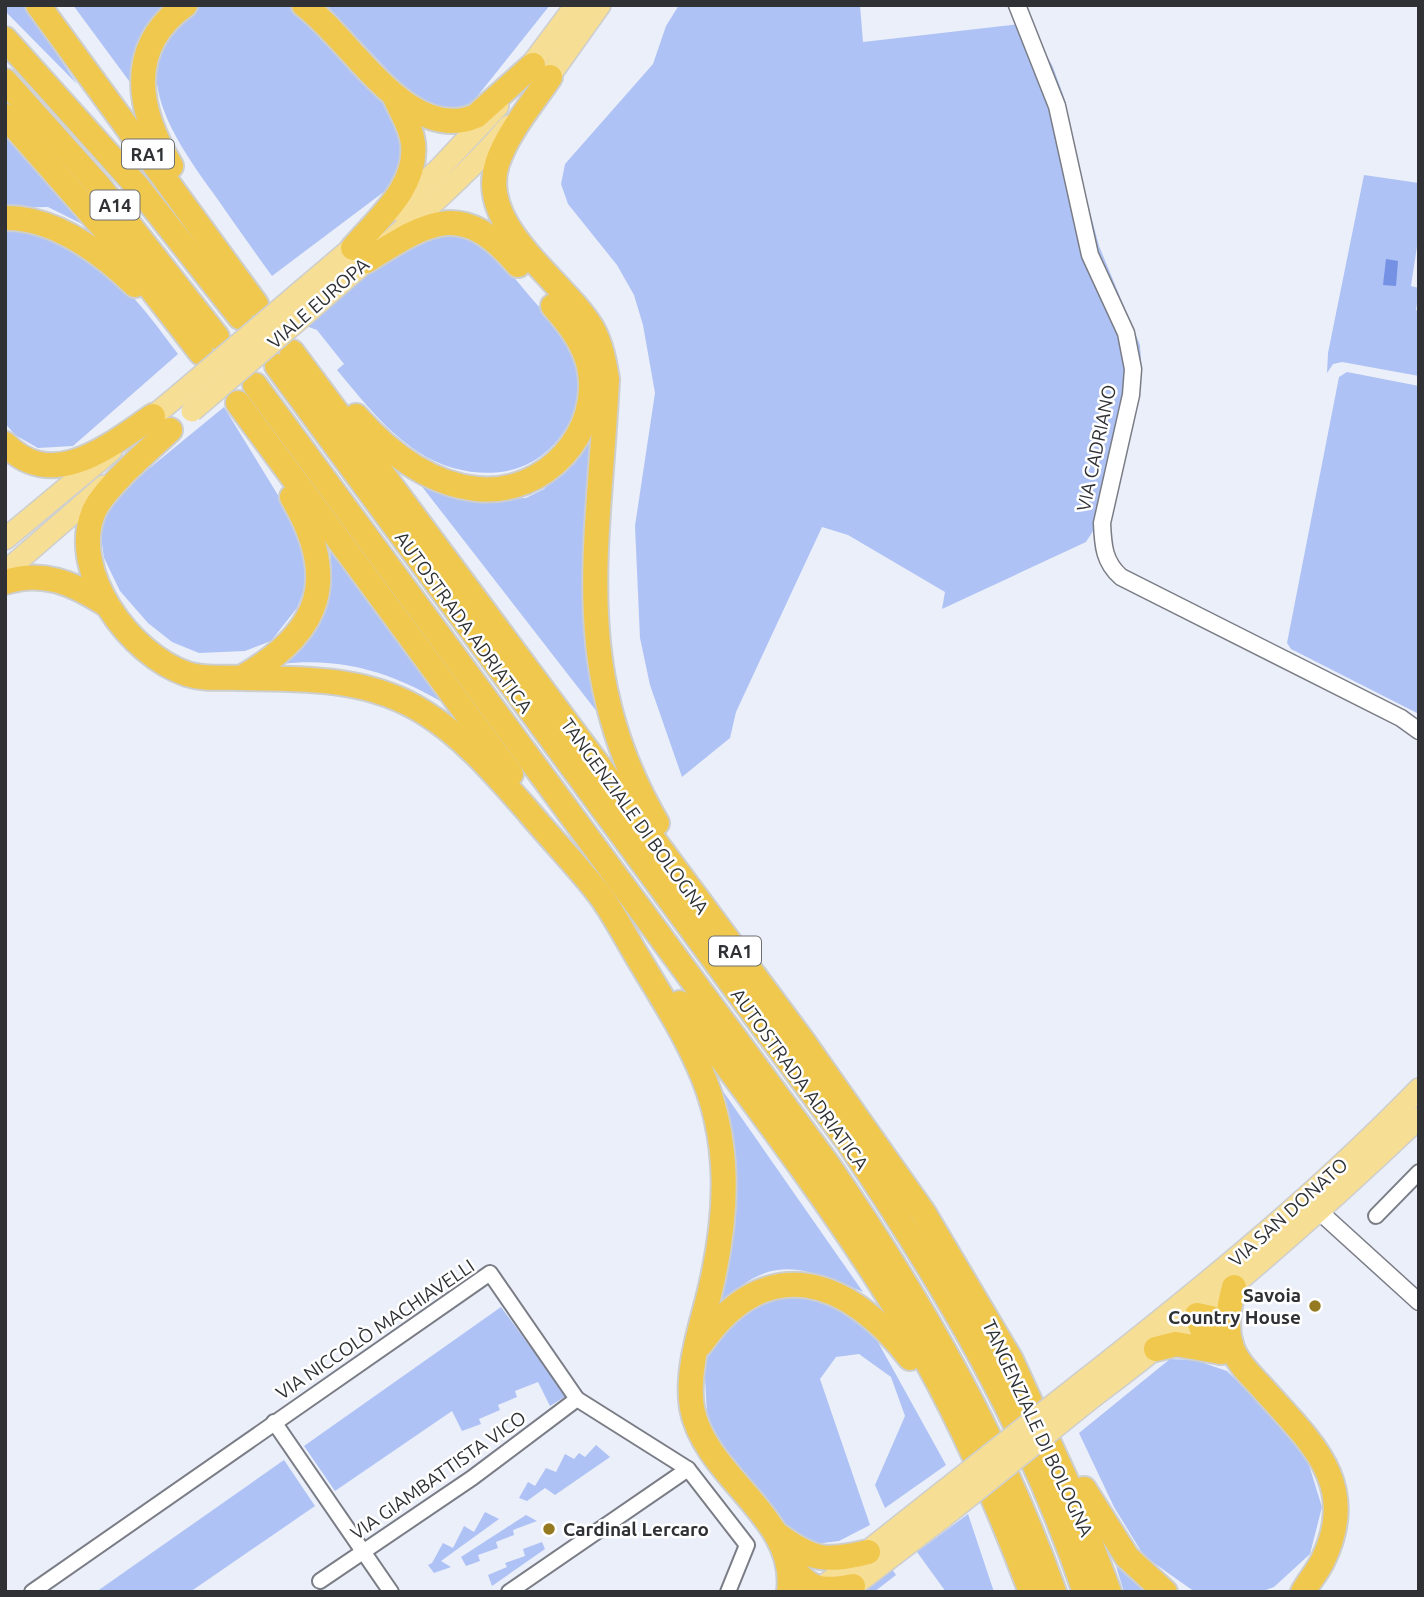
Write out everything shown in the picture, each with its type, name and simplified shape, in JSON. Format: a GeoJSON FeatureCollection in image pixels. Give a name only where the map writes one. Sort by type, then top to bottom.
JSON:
{"type":"FeatureCollection","features":[{"type":"Feature","properties":{"kind":"highway","name":"RA1"},"geometry":{"type":"LineString","coordinates":[[38,5],[252,310]]}},
{"type":"Feature","properties":{"kind":"highway"},"geometry":{"type":"LineString","coordinates":[[185,5],[160,30],[147,56],[142,83],[146,113],[171,165],[252,310]]}},
{"type":"Feature","properties":{"kind":"highway"},"geometry":{"type":"LineString","coordinates":[[304,5],[325,22],[395,96],[431,118],[466,121],[541,71]]}},
{"type":"Feature","properties":{"kind":"highway","name":"A14"},"geometry":{"type":"LineString","coordinates":[[5,38],[252,310]]}},
{"type":"Feature","properties":{"kind":"highway"},"geometry":{"type":"LineString","coordinates":[[541,71],[497,164],[497,202],[507,227],[590,325],[602,353],[607,379],[594,600],[603,692],[616,741],[644,801],[736,952]]}},
{"type":"Feature","properties":{"kind":"highway","name":"A14"},"geometry":{"type":"LineString","coordinates":[[5,80],[99,185],[205,348]]}},
{"type":"Feature","properties":{"kind":"highway"},"geometry":{"type":"LineString","coordinates":[[359,254],[404,188],[411,173],[413,143],[395,96]]}},
{"type":"Feature","properties":{"kind":"highway"},"geometry":{"type":"LineString","coordinates":[[5,116],[205,348]]}},
{"type":"Feature","properties":{"kind":"highway"},"geometry":{"type":"LineString","coordinates":[[5,218],[46,225],[106,260],[205,348]]}},
{"type":"Feature","properties":{"kind":"highway"},"geometry":{"type":"LineString","coordinates":[[288,356],[379,440],[415,466],[457,485],[489,490],[524,483],[550,468],[572,446],[580,433],[590,401],[591,382],[585,353],[561,316],[494,238],[465,225],[432,224],[359,254]]}},
{"type":"Feature","properties":{"kind":"highway","name":"TANGENZIALE DI BOLOGNA"},"geometry":{"type":"LineString","coordinates":[[288,356],[736,952],[923,1212],[1010,1360],[1070,1489],[1109,1592]]}},
{"type":"Feature","properties":{"kind":"highway","name":"AUTOSTRADA ADRIATICA"},"geometry":{"type":"LineString","coordinates":[[288,356],[849,1143],[903,1224],[973,1338],[1016,1420],[1085,1592]]}},
{"type":"Feature","properties":{"kind":"highway","name":"AUTOSTRADA ADRIATICA"},"geometry":{"type":"LineString","coordinates":[[255,385],[819,1152],[878,1238],[941,1342],[991,1438],[1012,1482],[1054,1592]]}},
{"type":"Feature","properties":{"kind":"highway"},"geometry":{"type":"LineString","coordinates":[[241,678],[280,654],[297,637],[313,608],[319,575],[308,527],[237,403],[803,1168],[859,1250],[936,1377],[1000,1513],[1031,1592]]}},
{"type":"Feature","properties":{"kind":"highway"},"geometry":{"type":"LineString","coordinates":[[5,444],[27,461],[40,465],[76,464],[161,423]]}},
{"type":"Feature","properties":{"kind":"highway"},"geometry":{"type":"LineString","coordinates":[[104,603],[89,559],[89,535],[95,509],[161,423]]}},
{"type":"Feature","properties":{"kind":"highway"},"geometry":{"type":"LineString","coordinates":[[5,582],[21,577],[46,577],[69,583],[104,603],[150,653],[172,667],[199,677],[335,681],[394,696],[424,712],[457,737],[499,779],[600,896],[684,1037],[716,1114],[725,1171],[723,1215],[696,1350],[691,1390],[696,1425],[704,1442],[775,1533],[794,1556],[818,1573],[820,1590],[853,1586]]}},
{"type":"Feature","properties":{"kind":"highway"},"geometry":{"type":"LineString","coordinates":[[696,1350],[728,1311],[767,1289],[797,1284],[810,1286],[855,1303],[891,1334],[916,1366],[1000,1513]]}},
{"type":"Feature","properties":{"kind":"highway"},"geometry":{"type":"LineString","coordinates":[[1230,1352],[1228,1318],[1234,1287]]}},
{"type":"Feature","properties":{"kind":"highway"},"geometry":{"type":"LineString","coordinates":[[1191,1308],[1211,1318],[1230,1352],[1313,1444],[1329,1470],[1336,1503],[1335,1525],[1322,1562],[1303,1587]]}},
{"type":"Feature","properties":{"kind":"highway"},"geometry":{"type":"LineString","coordinates":[[1156,1349],[1176,1344],[1230,1352]]}},
{"type":"Feature","properties":{"kind":"highway"},"geometry":{"type":"LineString","coordinates":[[1010,1360],[1116,1542],[1144,1575],[1165,1592]]}},
{"type":"Feature","properties":{"kind":"highway"},"geometry":{"type":"LineString","coordinates":[[794,1556],[828,1560],[867,1552]]}},
{"type":"Feature","properties":{"kind":"highway"},"geometry":{"type":"LineString","coordinates":[[789,1592],[794,1556]]}},
{"type":"Feature","properties":{"kind":"main road","name":"VIALE EUROPA"},"geometry":{"type":"LineString","coordinates":[[541,71],[576,5]]}},
{"type":"Feature","properties":{"kind":"main road","name":"VIALE EUROPA"},"geometry":{"type":"LineString","coordinates":[[5,539],[161,423],[359,254],[468,141],[541,71],[600,5]]}},
{"type":"Feature","properties":{"kind":"main road","name":"VIALE EUROPA"},"geometry":{"type":"LineString","coordinates":[[5,572],[161,423]]}},
{"type":"Feature","properties":{"kind":"main road","name":"VIA SAN DONATO"},"geometry":{"type":"LineString","coordinates":[[1090,1388],[1156,1349],[1191,1308],[1234,1287],[1419,1088]]}},
{"type":"Feature","properties":{"kind":"main road","name":"VIA SAN DONATO"},"geometry":{"type":"LineString","coordinates":[[853,1586],[936,1510],[1191,1308],[1419,1118]]}},
{"type":"Feature","properties":{"kind":"main road","name":"VIA SAN DONATO"},"geometry":{"type":"LineString","coordinates":[[820,1590],[867,1552],[936,1510]]}},
{"type":"Feature","properties":{"kind":"street","name":"VIA CADRIANO"},"geometry":{"type":"LineString","coordinates":[[1017,5],[1057,106],[1090,255],[1126,333],[1133,369],[1131,394],[1102,523],[1102,542],[1109,564],[1121,577],[1278,654],[1401,718],[1419,731]]}},
{"type":"Feature","properties":{"kind":"street"},"geometry":{"type":"LineString","coordinates":[[1376,1216],[1419,1172]]}},
{"type":"Feature","properties":{"kind":"street"},"geometry":{"type":"LineString","coordinates":[[1312,1206],[1419,1302]]}},
{"type":"Feature","properties":{"kind":"street","name":"VIA NICCOLÒ MACHIAVELLI"},"geometry":{"type":"LineString","coordinates":[[32,1592],[490,1273],[577,1399],[688,1469],[747,1545],[728,1592]]}},
{"type":"Feature","properties":{"kind":"street","name":"VIA GIAMBATTISTA VICO"},"geometry":{"type":"LineString","coordinates":[[320,1581],[472,1478],[577,1399]]}},
{"type":"Feature","properties":{"kind":"street","name":"VIA NICCOLÒ MACHIAVELLI"},"geometry":{"type":"LineString","coordinates":[[274,1422],[391,1592]]}},
{"type":"Feature","properties":{"kind":"street"},"geometry":{"type":"LineString","coordinates":[[509,1592],[688,1469]]}},
{"type":"Feature","properties":{"kind":"shaded area"},"geometry":{"type":"Polygon","coordinates":[[[5,5],[24,5],[77,84],[5,11],[5,5]]]}},
{"type":"Feature","properties":{"kind":"shaded area"},"geometry":{"type":"Polygon","coordinates":[[[73,5],[167,5],[151,21],[146,31],[132,85],[73,5]]]}},
{"type":"Feature","properties":{"kind":"shaded area"},"geometry":{"type":"Polygon","coordinates":[[[202,5],[286,5],[306,15],[389,105],[402,132],[404,168],[385,191],[272,276],[184,150],[160,98],[156,72],[161,48],[175,25],[202,5]]]}},
{"type":"Feature","properties":{"kind":"shaded area"},"geometry":{"type":"Polygon","coordinates":[[[326,5],[550,5],[468,108],[439,108],[414,98],[326,5]]]}},
{"type":"Feature","properties":{"kind":"shaded area"},"geometry":{"type":"Polygon","coordinates":[[[679,5],[860,5],[863,42],[1029,23],[1053,67],[1065,100],[1073,148],[1099,246],[1140,345],[1142,373],[1104,514],[1086,542],[942,609],[945,592],[848,535],[822,527],[736,712],[730,738],[682,777],[650,685],[640,638],[635,526],[655,393],[643,325],[634,295],[617,265],[568,204],[561,184],[565,164],[653,64],[666,26],[679,5]]]}},
{"type":"Feature","properties":{"kind":"shaded area"},"geometry":{"type":"Polygon","coordinates":[[[5,137],[90,228],[48,207],[5,208],[5,137]]]}},
{"type":"Feature","properties":{"kind":"shaded area"},"geometry":{"type":"Polygon","coordinates":[[[1364,175],[1419,183],[1419,233],[1411,286],[1419,288],[1416,310],[1419,311],[1419,376],[1342,362],[1333,364],[1327,373],[1328,353],[1364,175]]]}},
{"type":"Feature","properties":{"kind":"shaded area"},"geometry":{"type":"Polygon","coordinates":[[[5,227],[43,233],[65,242],[103,267],[136,300],[178,354],[73,446],[38,448],[15,435],[5,423],[5,227]]]}},
{"type":"Feature","properties":{"kind":"shaded area"},"geometry":{"type":"Polygon","coordinates":[[[461,234],[481,245],[505,267],[566,339],[581,371],[582,382],[578,400],[562,434],[551,448],[538,458],[507,471],[472,472],[453,468],[418,452],[402,441],[374,414],[337,370],[344,364],[317,330],[306,326],[398,249],[429,235],[461,234]]]}},
{"type":"Feature","properties":{"kind":"shaded area"},"geometry":{"type":"Polygon","coordinates":[[[1347,372],[1419,386],[1419,714],[1291,649],[1287,643],[1339,377],[1347,372]]]}},
{"type":"Feature","properties":{"kind":"shaded area"},"geometry":{"type":"Polygon","coordinates":[[[224,407],[303,536],[309,578],[297,608],[271,641],[245,651],[199,653],[172,642],[148,623],[120,591],[104,558],[100,530],[113,498],[224,407]]]}},
{"type":"Feature","properties":{"kind":"shaded area"},"geometry":{"type":"Polygon","coordinates":[[[592,435],[601,717],[413,475],[469,500],[526,498],[544,489],[592,435]]]}},
{"type":"Feature","properties":{"kind":"shaded area"},"geometry":{"type":"Polygon","coordinates":[[[328,538],[459,712],[416,688],[352,666],[305,662],[280,664],[309,635],[326,609],[332,579],[328,538]]]}},
{"type":"Feature","properties":{"kind":"shaded area"},"geometry":{"type":"Polygon","coordinates":[[[720,1087],[863,1292],[819,1275],[785,1269],[752,1279],[715,1308],[729,1126],[720,1087]]]}},
{"type":"Feature","properties":{"kind":"shaded area"},"geometry":{"type":"Polygon","coordinates":[[[786,1290],[830,1298],[868,1324],[946,1465],[885,1508],[875,1485],[905,1416],[891,1377],[859,1354],[836,1357],[820,1379],[870,1525],[839,1541],[815,1544],[788,1529],[719,1446],[707,1414],[704,1360],[722,1327],[786,1290]]]}},
{"type":"Feature","properties":{"kind":"shaded area"},"geometry":{"type":"Polygon","coordinates":[[[501,1307],[566,1396],[550,1406],[538,1382],[515,1391],[517,1397],[498,1405],[500,1410],[479,1419],[481,1424],[462,1431],[452,1411],[335,1491],[304,1446],[501,1307]]]}},
{"type":"Feature","properties":{"kind":"shaded area"},"geometry":{"type":"Polygon","coordinates":[[[1170,1359],[1195,1360],[1227,1371],[1266,1409],[1308,1462],[1322,1507],[1310,1554],[1274,1587],[1260,1592],[1195,1592],[1144,1556],[1114,1507],[1079,1433],[1170,1359]]]}},
{"type":"Feature","properties":{"kind":"shaded area"},"geometry":{"type":"Polygon","coordinates":[[[596,1445],[610,1457],[555,1495],[545,1488],[527,1501],[519,1498],[528,1482],[535,1486],[546,1468],[556,1472],[565,1454],[574,1459],[579,1453],[585,1457],[596,1445]]]}},
{"type":"Feature","properties":{"kind":"shaded area"},"geometry":{"type":"Polygon","coordinates":[[[284,1460],[315,1506],[190,1592],[96,1592],[284,1460]]]}},
{"type":"Feature","properties":{"kind":"shaded area"},"geometry":{"type":"Polygon","coordinates":[[[485,1512],[499,1519],[441,1561],[451,1567],[434,1573],[428,1565],[432,1563],[443,1543],[453,1548],[464,1526],[474,1532],[485,1512]]]}},
{"type":"Feature","properties":{"kind":"shaded area"},"geometry":{"type":"Polygon","coordinates":[[[968,1514],[994,1592],[946,1592],[917,1552],[968,1514]]]}},
{"type":"Feature","properties":{"kind":"shaded area"},"geometry":{"type":"Polygon","coordinates":[[[526,1515],[537,1521],[513,1530],[514,1535],[496,1542],[498,1548],[478,1555],[480,1561],[466,1566],[461,1557],[526,1515]]]}},
{"type":"Feature","properties":{"kind":"shaded area"},"geometry":{"type":"Polygon","coordinates":[[[542,1542],[545,1549],[492,1586],[488,1575],[507,1567],[505,1563],[525,1556],[523,1549],[542,1542]]]}},
{"type":"Feature","properties":{"kind":"shaded area"},"geometry":{"type":"Polygon","coordinates":[[[1116,1566],[1145,1592],[1124,1592],[1116,1566]]]}},
{"type":"Feature","properties":{"kind":"shaded area"},"geometry":{"type":"Polygon","coordinates":[[[892,1569],[896,1575],[874,1592],[862,1592],[892,1569]]]}},
{"type":"Feature","properties":{"kind":"water"},"geometry":{"type":"Polygon","coordinates":[[[1386,259],[1398,261],[1396,286],[1383,285],[1386,259]]]}},
{"type":"Feature","properties":{"kind":"place","name":"Savoia Country House"},"geometry":{"type":"Point","coordinates":[1315,1306]}},
{"type":"Feature","properties":{"kind":"place","name":"Cardinal Lercaro"},"geometry":{"type":"Point","coordinates":[549,1529]}}]}
